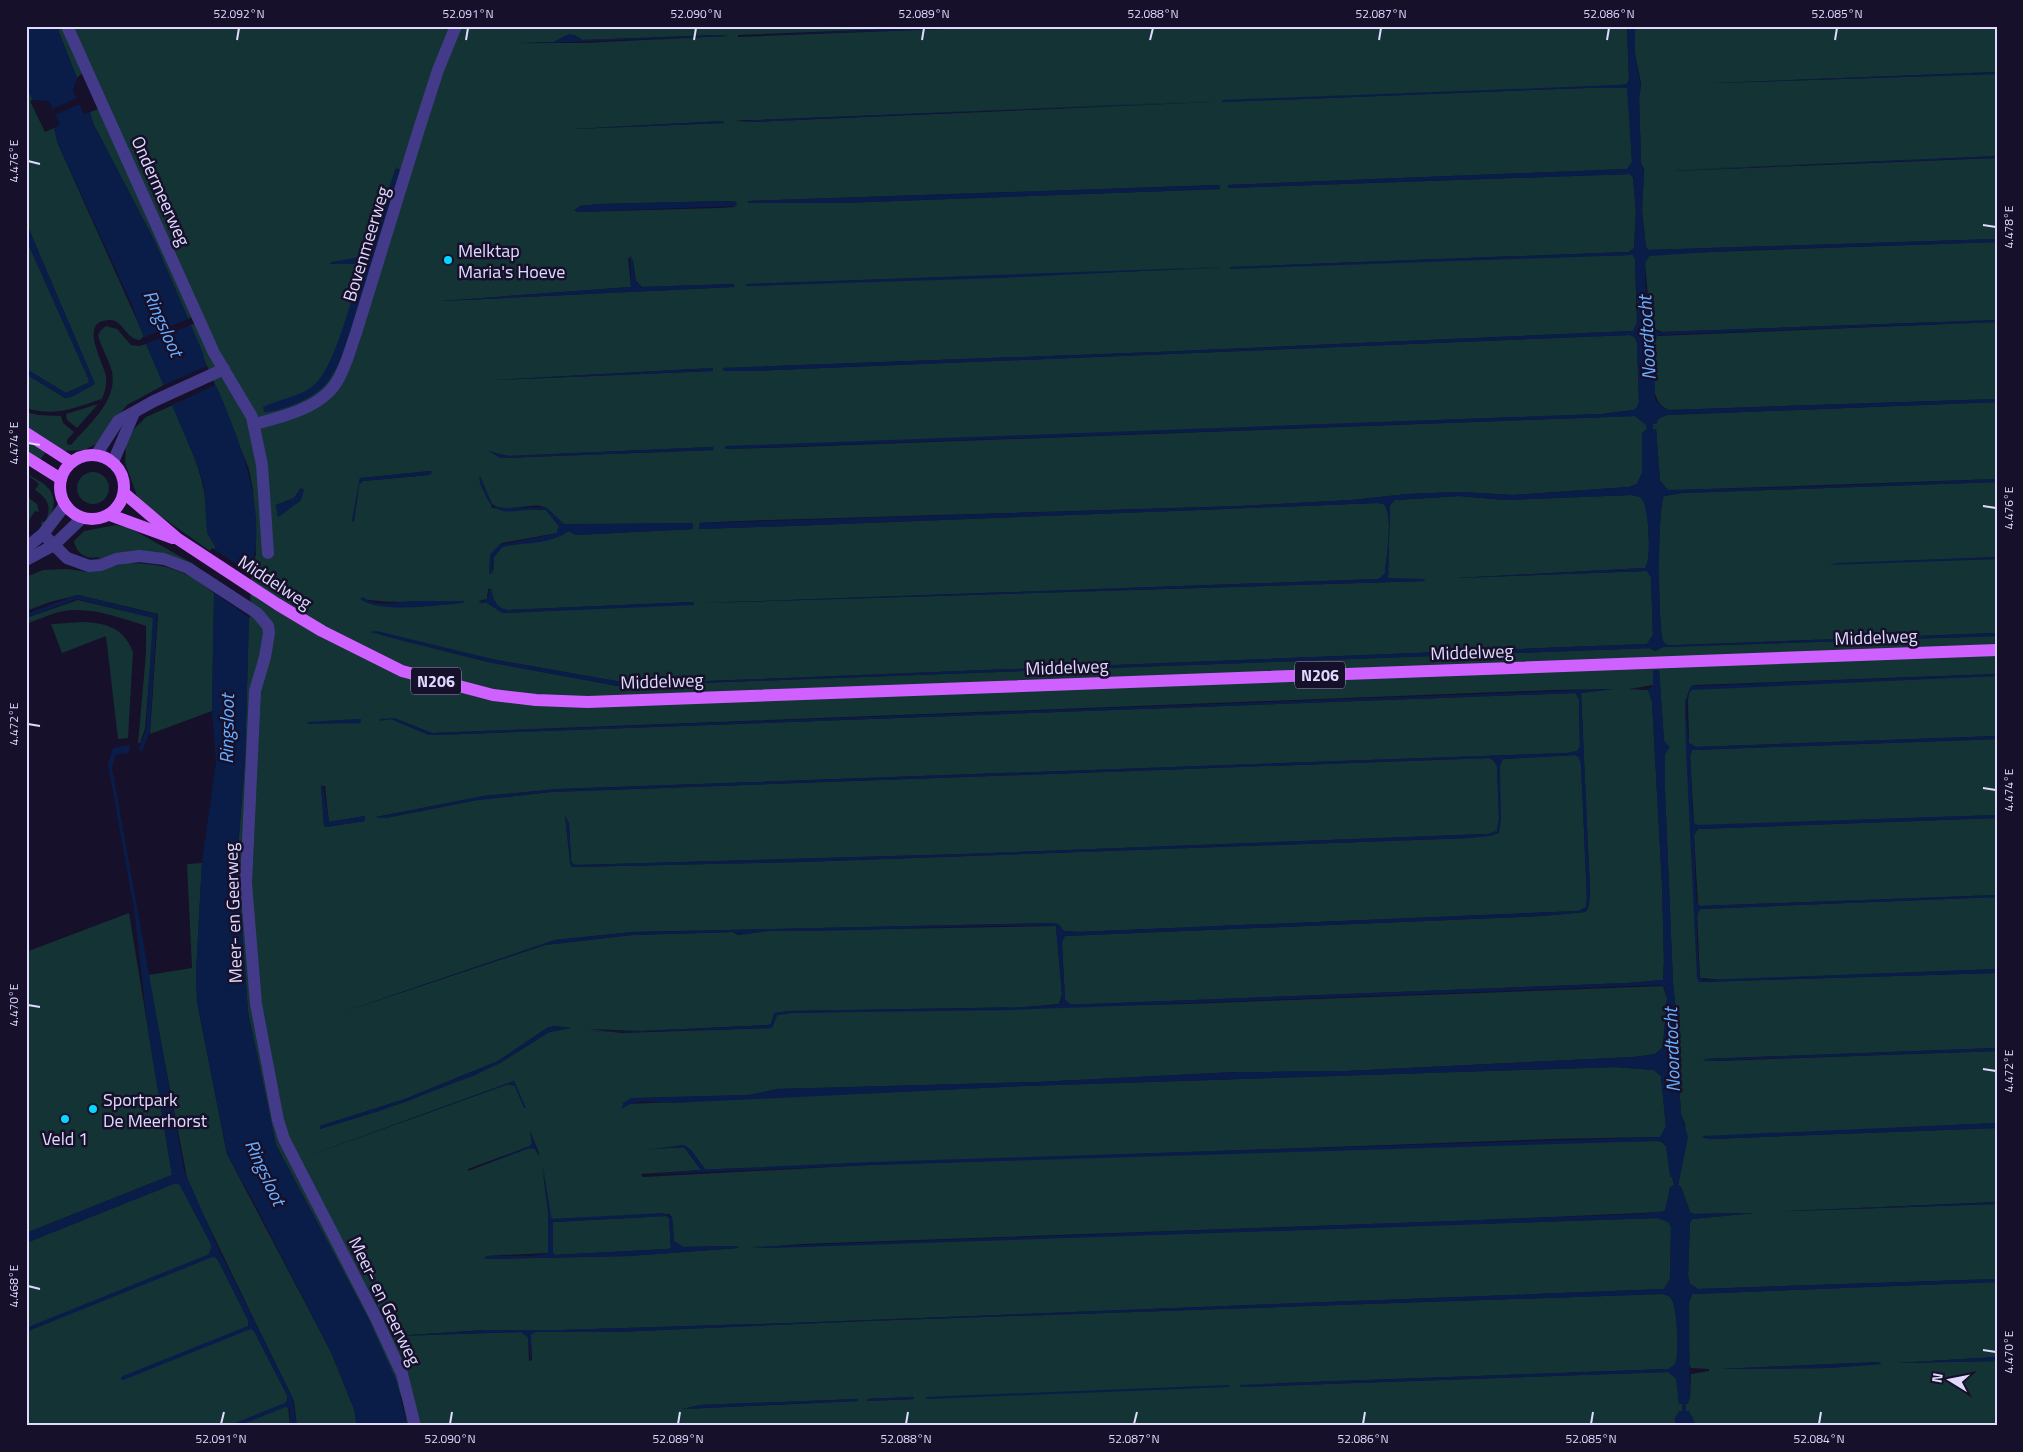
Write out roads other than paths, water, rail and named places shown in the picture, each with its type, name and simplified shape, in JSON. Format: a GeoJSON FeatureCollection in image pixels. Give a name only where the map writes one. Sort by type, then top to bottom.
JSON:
{"type":"FeatureCollection","features":[{"type":"Feature","properties":{"kind":"main road"},"geometry":{"type":"LineString","coordinates":[[26,433],[71,462]]}},
{"type":"Feature","properties":{"kind":"main road"},"geometry":{"type":"LineString","coordinates":[[82,518],[72,513],[65,505],[60,489],[61,479],[71,462],[83,456],[96,455],[113,462],[120,471],[124,482],[124,494],[117,509],[110,515]]}},
{"type":"Feature","properties":{"kind":"main road"},"geometry":{"type":"LineString","coordinates":[[26,456],[61,479]]}},
{"type":"Feature","properties":{"kind":"main road","name":"Middelweg"},"geometry":{"type":"LineString","coordinates":[[124,494],[178,540],[322,632],[402,671],[493,695],[536,700],[588,702],[1997,650]]}},
{"type":"Feature","properties":{"kind":"main road","name":"Middelweg"},"geometry":{"type":"LineString","coordinates":[[110,515],[178,540]]}},
{"type":"Feature","properties":{"kind":"main road","name":"N206"},"geometry":{"type":"LineString","coordinates":[[82,518],[101,519],[110,515]]}},
{"type":"Feature","properties":{"kind":"street","name":"Ondermeerweg"},"geometry":{"type":"LineString","coordinates":[[67,26],[214,353],[224,368]]}},
{"type":"Feature","properties":{"kind":"street","name":"Bovenmeerweg"},"geometry":{"type":"LineString","coordinates":[[255,424],[312,404],[327,394],[340,375],[359,324],[438,70],[456,26]]}},
{"type":"Feature","properties":{"kind":"street"},"geometry":{"type":"LineString","coordinates":[[96,455],[118,422],[165,396],[224,368],[255,424],[262,465],[268,554]]}},
{"type":"Feature","properties":{"kind":"street"},"geometry":{"type":"LineString","coordinates":[[113,462],[134,413]]}},
{"type":"Feature","properties":{"kind":"street"},"geometry":{"type":"LineString","coordinates":[[26,548],[43,534],[65,505]]}},
{"type":"Feature","properties":{"kind":"street"},"geometry":{"type":"LineString","coordinates":[[26,560],[54,545],[82,518]]}},
{"type":"Feature","properties":{"kind":"street","name":"Meer- en Geerweg"},"geometry":{"type":"LineString","coordinates":[[43,534],[67,558],[89,566],[101,565],[116,559],[139,556],[164,559],[188,568],[265,619],[270,633],[255,691],[246,858],[247,900],[256,1004],[278,1120],[284,1139],[402,1374],[415,1426]]}},
{"type":"Feature","properties":{"kind":"water","name":"Ringsloot"},"geometry":{"type":"Polygon","coordinates":[[[26,26],[63,26],[58,30],[77,78],[73,91],[84,114],[90,112],[93,123],[155,242],[203,353],[207,369],[228,413],[244,458],[255,505],[256,528],[255,551],[250,574],[245,760],[237,860],[248,1012],[276,1145],[369,1320],[397,1382],[407,1426],[357,1426],[354,1409],[331,1352],[227,1154],[197,1002],[196,973],[202,863],[216,762],[212,710],[215,546],[207,533],[204,486],[197,464],[146,344],[132,305],[58,144],[54,128],[60,125],[49,101],[33,100],[26,86],[26,26]]]}},
{"type":"Feature","properties":{"kind":"water"},"geometry":{"type":"Polygon","coordinates":[[[966,26],[1026,26],[737,36],[966,26]]]}},
{"type":"Feature","properties":{"kind":"water","name":"Noordtocht"},"geometry":{"type":"Polygon","coordinates":[[[1627,26],[1635,26],[1635,54],[1641,88],[1639,98],[1641,163],[1644,173],[1642,211],[1646,247],[1649,250],[1997,239],[1997,242],[1724,251],[1649,256],[1645,263],[1646,301],[1650,320],[1659,332],[1997,320],[1997,322],[1660,335],[1654,337],[1655,399],[1663,408],[1669,410],[1997,399],[1997,402],[1667,415],[1659,418],[1656,424],[1653,424],[1653,429],[1656,429],[1660,481],[1668,490],[1997,479],[1997,482],[1682,493],[1664,496],[1660,521],[1659,567],[1660,614],[1663,641],[1667,645],[1678,645],[1997,633],[1997,636],[1663,647],[1655,651],[1650,648],[618,686],[488,662],[370,632],[377,631],[496,660],[633,684],[1647,644],[1653,635],[1651,577],[1647,571],[1457,578],[1645,568],[1649,545],[1648,522],[1641,498],[1631,495],[1505,500],[1459,496],[1395,500],[1390,505],[1388,578],[1425,579],[1424,581],[704,603],[1379,579],[1385,573],[1389,518],[1384,504],[1377,503],[699,529],[699,523],[1241,506],[1460,492],[1513,495],[1629,487],[1637,484],[1642,473],[1642,433],[1647,429],[1646,425],[1635,416],[725,449],[725,446],[1602,414],[1633,410],[1639,402],[1637,343],[1635,337],[1630,335],[751,371],[724,371],[723,368],[1157,352],[1633,331],[1637,323],[1635,259],[1633,255],[1230,269],[1230,267],[1629,252],[1634,248],[1636,211],[1633,178],[1630,174],[1228,188],[1228,185],[1627,169],[1632,162],[1627,88],[1222,102],[1222,100],[1627,84],[1629,79],[1627,26]]]}},
{"type":"Feature","properties":{"kind":"water"},"geometry":{"type":"Polygon","coordinates":[[[570,34],[583,40],[728,36],[517,44],[554,42],[570,34]]]}},
{"type":"Feature","properties":{"kind":"water"},"geometry":{"type":"Polygon","coordinates":[[[1997,72],[1997,74],[1715,83],[1997,72]]]}},
{"type":"Feature","properties":{"kind":"water"},"geometry":{"type":"Polygon","coordinates":[[[1213,101],[751,122],[734,121],[1213,101]]]}},
{"type":"Feature","properties":{"kind":"water"},"geometry":{"type":"Polygon","coordinates":[[[723,121],[724,123],[574,129],[723,121]]]}},
{"type":"Feature","properties":{"kind":"water"},"geometry":{"type":"Polygon","coordinates":[[[1997,156],[1997,158],[1674,170],[1997,156]]]}},
{"type":"Feature","properties":{"kind":"water"},"geometry":{"type":"Polygon","coordinates":[[[396,167],[400,170],[351,331],[337,366],[325,385],[313,395],[288,407],[264,412],[263,407],[302,393],[313,386],[329,364],[342,331],[361,268],[358,264],[330,264],[331,262],[366,255],[396,167]]]}},
{"type":"Feature","properties":{"kind":"water"},"geometry":{"type":"Polygon","coordinates":[[[1220,185],[1220,189],[840,203],[748,203],[748,201],[1220,185]]]}},
{"type":"Feature","properties":{"kind":"water"},"geometry":{"type":"Polygon","coordinates":[[[737,202],[736,206],[577,212],[574,210],[580,206],[600,204],[737,202]]]}},
{"type":"Feature","properties":{"kind":"water"},"geometry":{"type":"Polygon","coordinates":[[[26,222],[95,384],[71,397],[65,398],[26,374],[26,369],[66,393],[88,383],[89,380],[26,239],[26,222]]]}},
{"type":"Feature","properties":{"kind":"water"},"geometry":{"type":"Polygon","coordinates":[[[630,255],[636,281],[642,287],[734,284],[735,287],[442,301],[631,287],[630,255]]]}},
{"type":"Feature","properties":{"kind":"water"},"geometry":{"type":"Polygon","coordinates":[[[1222,267],[1000,278],[746,286],[746,284],[1222,267]]]}},
{"type":"Feature","properties":{"kind":"water"},"geometry":{"type":"Polygon","coordinates":[[[713,368],[713,371],[494,380],[713,368]]]}},
{"type":"Feature","properties":{"kind":"water"},"geometry":{"type":"Polygon","coordinates":[[[713,447],[714,450],[501,458],[488,451],[509,456],[713,447]]]}},
{"type":"Feature","properties":{"kind":"water"},"geometry":{"type":"Polygon","coordinates":[[[431,471],[432,473],[429,475],[363,481],[359,485],[354,522],[352,521],[360,478],[431,471]]]}},
{"type":"Feature","properties":{"kind":"water"},"geometry":{"type":"Polygon","coordinates":[[[480,476],[493,505],[490,503],[482,487],[480,476]]]}},
{"type":"Feature","properties":{"kind":"water"},"geometry":{"type":"Polygon","coordinates":[[[302,488],[304,490],[301,500],[278,517],[276,505],[294,498],[302,488]]]}},
{"type":"Feature","properties":{"kind":"water"},"geometry":{"type":"Polygon","coordinates":[[[493,506],[504,508],[546,507],[564,524],[693,523],[693,529],[576,535],[569,531],[561,536],[545,541],[502,547],[494,557],[491,575],[489,573],[490,555],[499,545],[557,533],[559,526],[546,510],[503,511],[493,506]]]}},
{"type":"Feature","properties":{"kind":"water"},"geometry":{"type":"Polygon","coordinates":[[[1997,557],[1997,559],[1829,565],[1839,563],[1997,557]]]}},
{"type":"Feature","properties":{"kind":"water"},"geometry":{"type":"Polygon","coordinates":[[[490,588],[499,607],[507,610],[694,602],[694,605],[503,613],[487,603],[478,603],[487,599],[490,588]]]}},
{"type":"Feature","properties":{"kind":"water"},"geometry":{"type":"Polygon","coordinates":[[[363,597],[368,601],[381,604],[413,601],[465,601],[462,603],[439,605],[394,607],[369,604],[360,599],[363,597]]]}},
{"type":"Feature","properties":{"kind":"water","name":"Noordtocht"},"geometry":{"type":"Polygon","coordinates":[[[1653,670],[1659,670],[1664,741],[1670,747],[1665,754],[1665,791],[1673,983],[1681,1060],[1679,1084],[1681,1114],[1688,1137],[1678,1185],[1681,1187],[1690,1212],[1693,1214],[1754,1213],[1692,1219],[1690,1223],[1688,1275],[1690,1284],[1698,1289],[1997,1279],[1997,1282],[1692,1294],[1689,1303],[1690,1398],[1688,1404],[1685,1404],[1686,1411],[1689,1411],[1696,1426],[1675,1426],[1675,1418],[1679,1411],[1682,1411],[1682,1404],[1679,1404],[1676,1379],[1668,1372],[1240,1387],[1240,1385],[1284,1383],[1669,1369],[1677,1359],[1678,1342],[1674,1305],[1668,1296],[1662,1294],[867,1321],[615,1332],[535,1332],[531,1334],[531,1361],[528,1337],[521,1332],[395,1336],[485,1330],[562,1330],[792,1323],[1664,1289],[1670,1279],[1671,1227],[1668,1222],[1657,1218],[773,1248],[750,1247],[1639,1214],[1665,1211],[1670,1187],[1674,1185],[1674,1179],[1670,1176],[1666,1146],[1664,1142],[1656,1141],[869,1165],[641,1175],[701,1170],[684,1147],[645,1150],[683,1145],[690,1149],[705,1169],[719,1169],[872,1162],[1660,1137],[1666,1127],[1661,1076],[1654,1070],[1615,1067],[1024,1086],[673,1103],[640,1102],[633,1103],[622,1109],[623,1103],[631,1098],[749,1095],[778,1089],[1038,1082],[1236,1072],[1347,1071],[1634,1057],[1655,1054],[1663,1047],[1667,998],[1665,988],[1659,985],[1012,1010],[790,1013],[777,1015],[772,1028],[637,1032],[589,1031],[641,1031],[768,1025],[771,1024],[774,1013],[790,1011],[1026,1007],[1057,1005],[1061,1002],[1062,994],[1056,926],[984,926],[770,931],[745,934],[733,932],[632,935],[545,945],[346,1011],[555,940],[633,932],[1050,923],[1058,924],[1064,931],[1078,932],[1579,911],[1586,907],[1587,897],[1581,764],[1579,757],[1575,755],[1503,759],[1500,765],[1501,820],[1499,833],[1469,838],[799,862],[572,867],[570,864],[565,815],[569,824],[571,860],[573,864],[577,865],[965,854],[1488,834],[1497,831],[1499,819],[1497,766],[1489,758],[551,792],[477,800],[385,818],[376,817],[484,796],[559,789],[1567,753],[1577,751],[1580,747],[1579,700],[1576,693],[435,735],[429,735],[391,719],[379,721],[380,719],[394,718],[432,733],[1614,689],[1581,693],[1590,893],[1589,906],[1585,912],[1542,916],[1065,936],[1062,943],[1065,1000],[1070,1004],[1091,1004],[1628,983],[1663,980],[1662,884],[1652,701],[1648,690],[1653,685],[1653,670]]]}},
{"type":"Feature","properties":{"kind":"water"},"geometry":{"type":"Polygon","coordinates":[[[1997,674],[1997,676],[1691,690],[1687,702],[1687,723],[1689,743],[1696,747],[1997,736],[1997,739],[1692,750],[1690,756],[1693,815],[1694,823],[1697,825],[1997,815],[1997,818],[1698,829],[1694,835],[1696,898],[1698,905],[1701,906],[1997,895],[1997,897],[1700,909],[1697,930],[1700,976],[1702,980],[1997,969],[1997,973],[1699,982],[1697,978],[1686,748],[1685,702],[1691,686],[1997,674]]]}},
{"type":"Feature","properties":{"kind":"water"},"geometry":{"type":"Polygon","coordinates":[[[361,719],[361,723],[309,724],[307,722],[361,719]]]}},
{"type":"Feature","properties":{"kind":"water"},"geometry":{"type":"Polygon","coordinates":[[[130,745],[129,753],[116,755],[112,767],[184,1170],[220,1252],[292,1396],[297,1426],[290,1426],[290,1409],[286,1407],[285,1403],[288,1399],[287,1395],[254,1331],[248,1325],[248,1320],[218,1260],[209,1253],[212,1246],[180,1185],[176,1183],[26,1243],[26,1233],[172,1175],[148,1031],[134,909],[108,764],[113,748],[130,745]]]}},
{"type":"Feature","properties":{"kind":"water"},"geometry":{"type":"Polygon","coordinates":[[[323,785],[329,822],[365,816],[365,821],[326,827],[324,825],[321,786],[323,785]]]}},
{"type":"Feature","properties":{"kind":"water"},"geometry":{"type":"Polygon","coordinates":[[[554,1026],[571,1028],[549,1032],[500,1063],[473,1076],[380,1111],[320,1129],[320,1126],[405,1099],[498,1061],[547,1028],[554,1026]]]}},
{"type":"Feature","properties":{"kind":"water"},"geometry":{"type":"Polygon","coordinates":[[[1997,1048],[1997,1051],[1702,1061],[1708,1059],[1997,1048]]]}},
{"type":"Feature","properties":{"kind":"water"},"geometry":{"type":"Polygon","coordinates":[[[514,1081],[526,1108],[524,1108],[515,1086],[509,1084],[308,1156],[514,1081]]]}},
{"type":"Feature","properties":{"kind":"water"},"geometry":{"type":"Polygon","coordinates":[[[1997,1123],[1997,1128],[1709,1139],[1702,1136],[1997,1123]]]}},
{"type":"Feature","properties":{"kind":"water"},"geometry":{"type":"Polygon","coordinates":[[[530,1131],[539,1157],[535,1149],[529,1148],[465,1172],[530,1146],[532,1143],[530,1131]]]}},
{"type":"Feature","properties":{"kind":"water"},"geometry":{"type":"Polygon","coordinates":[[[543,1166],[551,1217],[553,1219],[663,1213],[672,1217],[674,1241],[683,1247],[738,1246],[738,1248],[629,1256],[485,1259],[486,1256],[531,1256],[548,1253],[548,1211],[543,1166]],[[666,1216],[553,1222],[553,1253],[555,1255],[668,1249],[671,1248],[669,1218],[666,1216]]]}},
{"type":"Feature","properties":{"kind":"water"},"geometry":{"type":"Polygon","coordinates":[[[1997,1202],[1997,1204],[1766,1212],[1997,1202]]]}},
{"type":"Feature","properties":{"kind":"water"},"geometry":{"type":"Polygon","coordinates":[[[1997,1357],[1997,1361],[1897,1363],[1997,1357]]]}},
{"type":"Feature","properties":{"kind":"water"},"geometry":{"type":"Polygon","coordinates":[[[1879,1362],[1881,1364],[1828,1368],[1720,1369],[1879,1362]]]}},
{"type":"Feature","properties":{"kind":"water"},"geometry":{"type":"Polygon","coordinates":[[[1229,1385],[1229,1387],[926,1399],[926,1397],[1229,1385]]]}},
{"type":"Feature","properties":{"kind":"water"},"geometry":{"type":"Polygon","coordinates":[[[914,1397],[914,1399],[867,1401],[867,1399],[914,1397]]]}},
{"type":"Feature","properties":{"kind":"water"},"geometry":{"type":"Polygon","coordinates":[[[858,1399],[858,1401],[682,1409],[700,1405],[858,1399]]]}},
{"type":"Feature","properties":{"kind":"waterway"},"geometry":{"type":"LineString","coordinates":[[26,616],[77,597],[155,616],[148,730],[141,749]]}},
{"type":"Feature","properties":{"kind":"waterway"},"geometry":{"type":"LineString","coordinates":[[26,1330],[217,1253]]}},
{"type":"Feature","properties":{"kind":"waterway"},"geometry":{"type":"LineString","coordinates":[[123,1378],[253,1326]]}},
{"type":"Feature","properties":{"kind":"waterway"},"geometry":{"type":"LineString","coordinates":[[233,1426],[290,1403]]}},
{"type":"Feature","properties":{"kind":"place","name":"Melktap Maria's Hoeve"},"geometry":{"type":"Point","coordinates":[448,260]}},
{"type":"Feature","properties":{"kind":"place","name":"Sportpark De Meerhorst"},"geometry":{"type":"Point","coordinates":[93,1109]}},
{"type":"Feature","properties":{"kind":"place","name":"Veld 1"},"geometry":{"type":"Point","coordinates":[65,1119]}}]}
